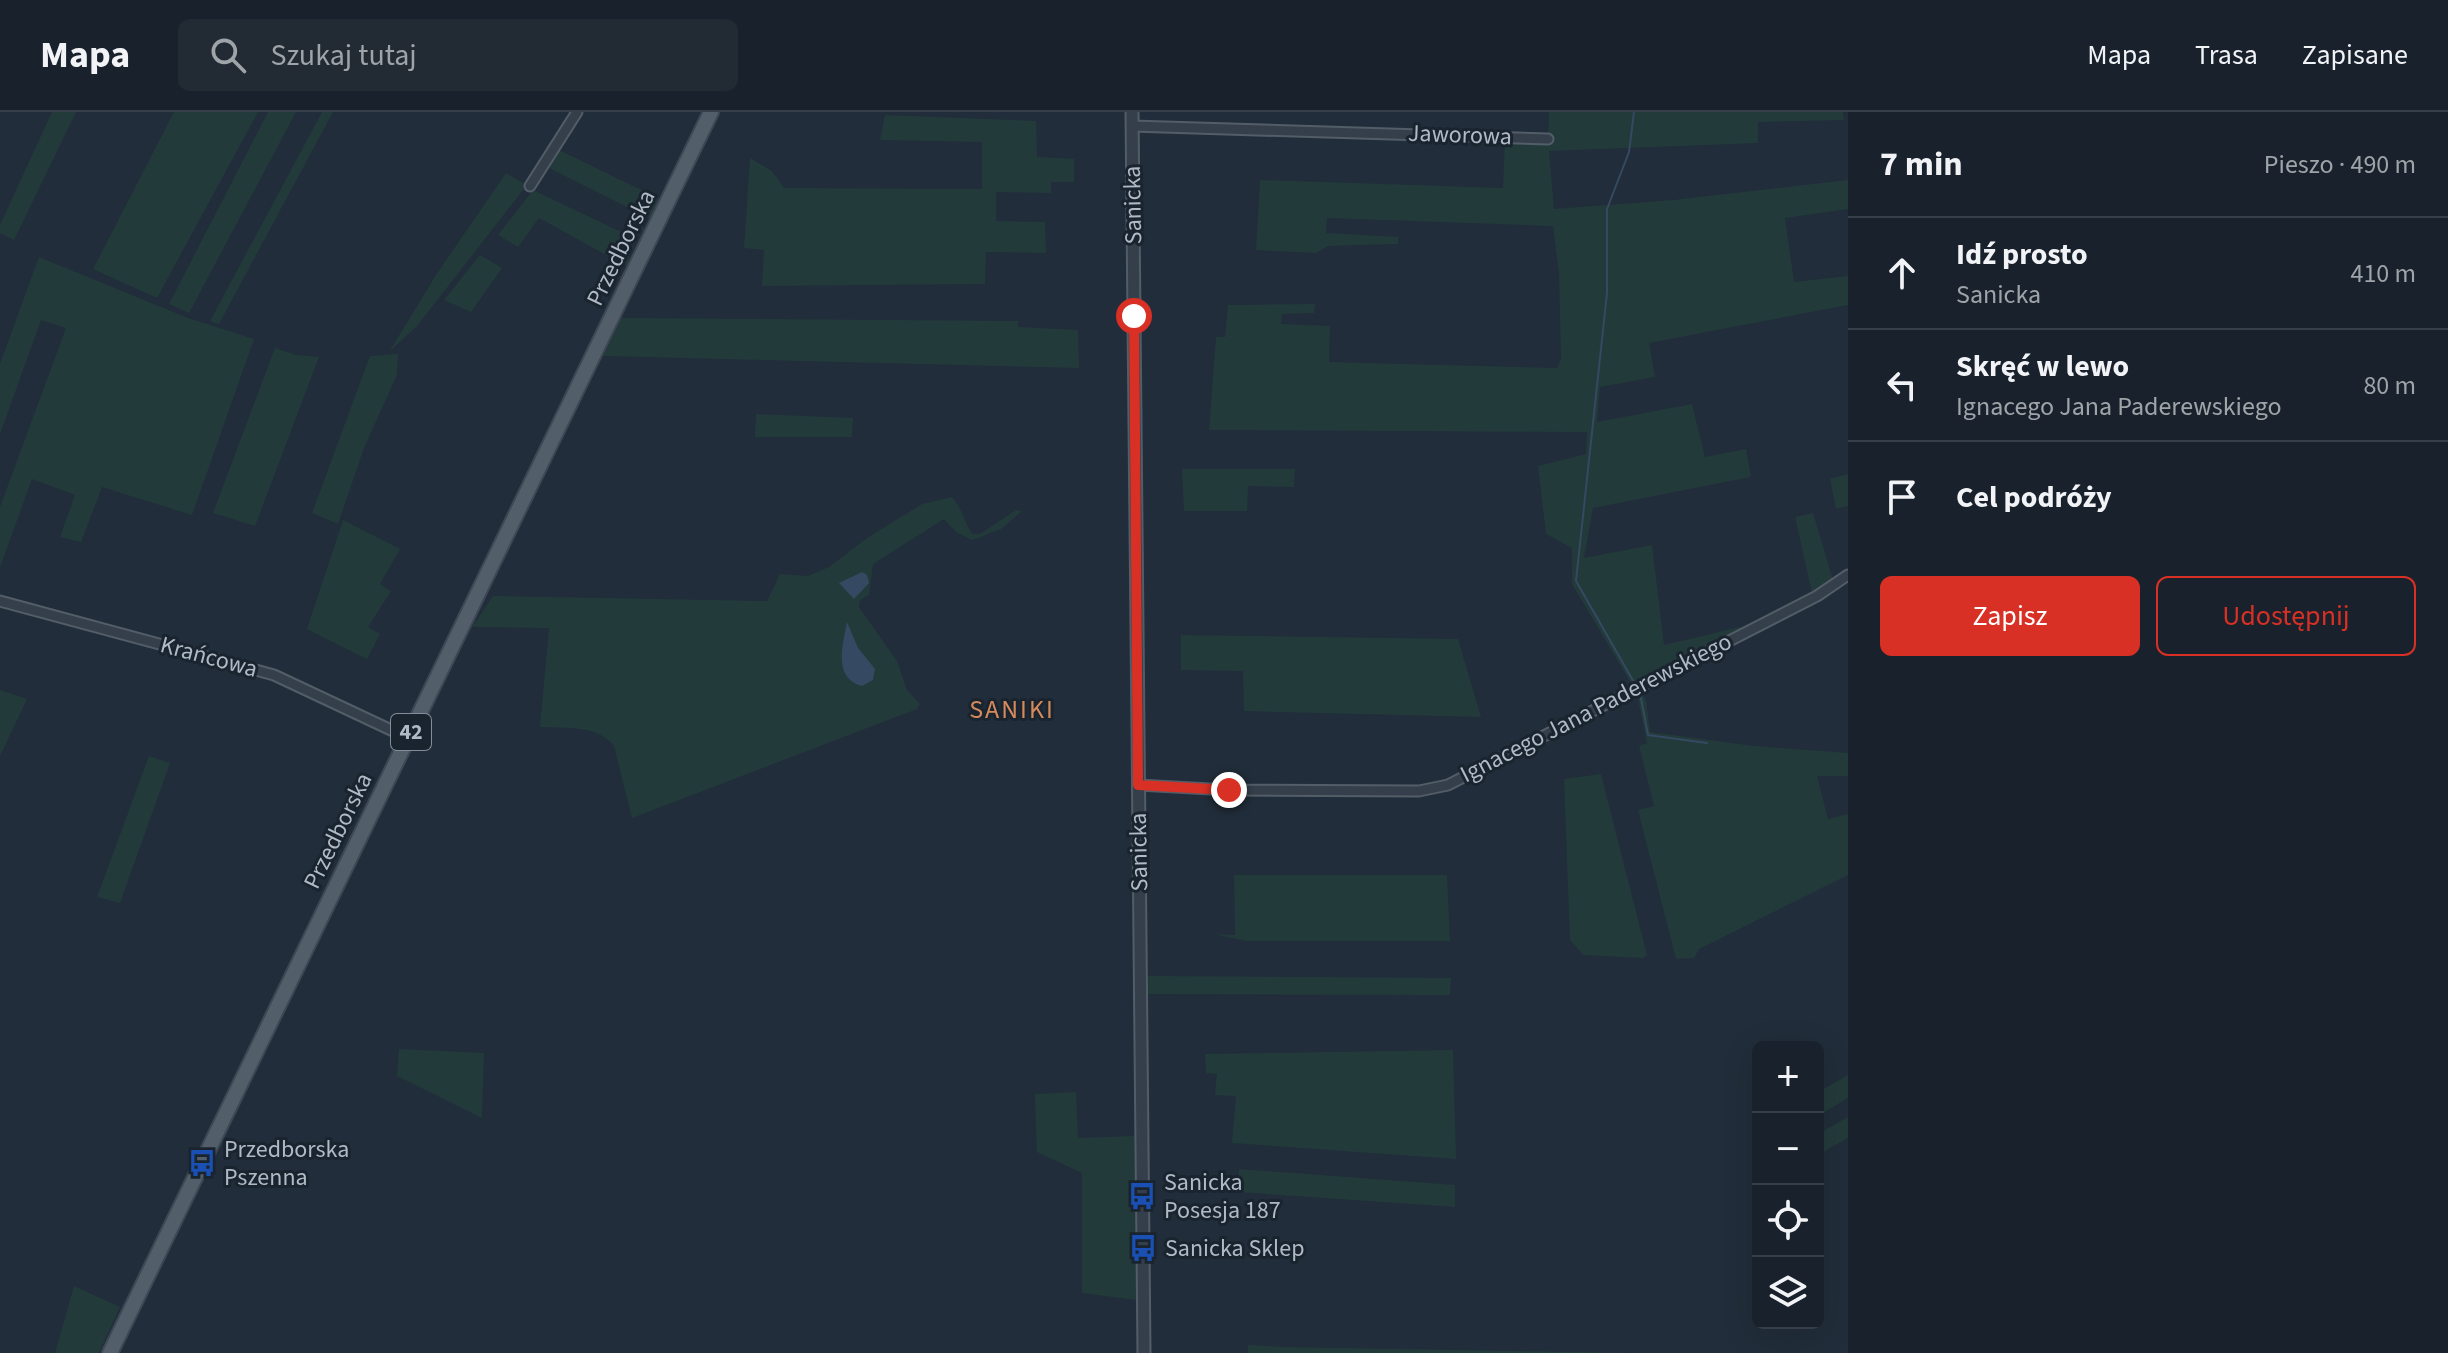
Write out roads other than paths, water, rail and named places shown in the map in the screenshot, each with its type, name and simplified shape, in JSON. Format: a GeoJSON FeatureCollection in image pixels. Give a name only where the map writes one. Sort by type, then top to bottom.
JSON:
{"type":"FeatureCollection","features":[{"type":"Feature","properties":{"kind":"main road","name":"Przedborska"},"geometry":{"type":"LineString","coordinates":[[110,1353],[711,112]]}},
{"type":"Feature","properties":{"kind":"street"},"geometry":{"type":"LineString","coordinates":[[530,186],[577,112]]}},
{"type":"Feature","properties":{"kind":"street","name":"Sanicka"},"geometry":{"type":"LineString","coordinates":[[1132,112],[1144,1353]]}},
{"type":"Feature","properties":{"kind":"street","name":"Jaworowa"},"geometry":{"type":"LineString","coordinates":[[1132,126],[1548,139]]}},
{"type":"Feature","properties":{"kind":"street","name":"Ignacego Jana Paderewskiego"},"geometry":{"type":"LineString","coordinates":[[1138,785],[1229,790],[1419,791],[1448,785],[1817,596],[1848,575]]}},
{"type":"Feature","properties":{"kind":"street","name":"Krańcowa"},"geometry":{"type":"LineString","coordinates":[[0,601],[274,675],[408,738]]}},
{"type":"Feature","properties":{"kind":"water"},"geometry":{"type":"Polygon","coordinates":[[[862,572],[867,575],[869,583],[854,599],[839,583],[862,572]]]}},
{"type":"Feature","properties":{"kind":"water"},"geometry":{"type":"Polygon","coordinates":[[[847,622],[858,648],[875,669],[873,680],[862,686],[846,676],[843,668],[842,650],[847,622]]]}},
{"type":"Feature","properties":{"kind":"waterway"},"geometry":{"type":"LineString","coordinates":[[1634,112],[1629,152],[1607,209],[1607,293],[1576,581],[1635,684]]}},
{"type":"Feature","properties":{"kind":"waterway"},"geometry":{"type":"LineString","coordinates":[[1640,693],[1648,735],[1707,743]]}},
{"type":"Feature","properties":{"kind":"place","name":"Przedborska Pszenna"},"geometry":{"type":"Point","coordinates":[202,1163]}},
{"type":"Feature","properties":{"kind":"place","name":"Sanicka Posesja 187"},"geometry":{"type":"Point","coordinates":[1142,1196]}},
{"type":"Feature","properties":{"kind":"place","name":"Sanicka Sklep"},"geometry":{"type":"Point","coordinates":[1143,1248]}},
{"type":"Feature","properties":{"kind":"district","name":"SANIKI"},"geometry":{"type":"Point","coordinates":[1012,709]}}]}
